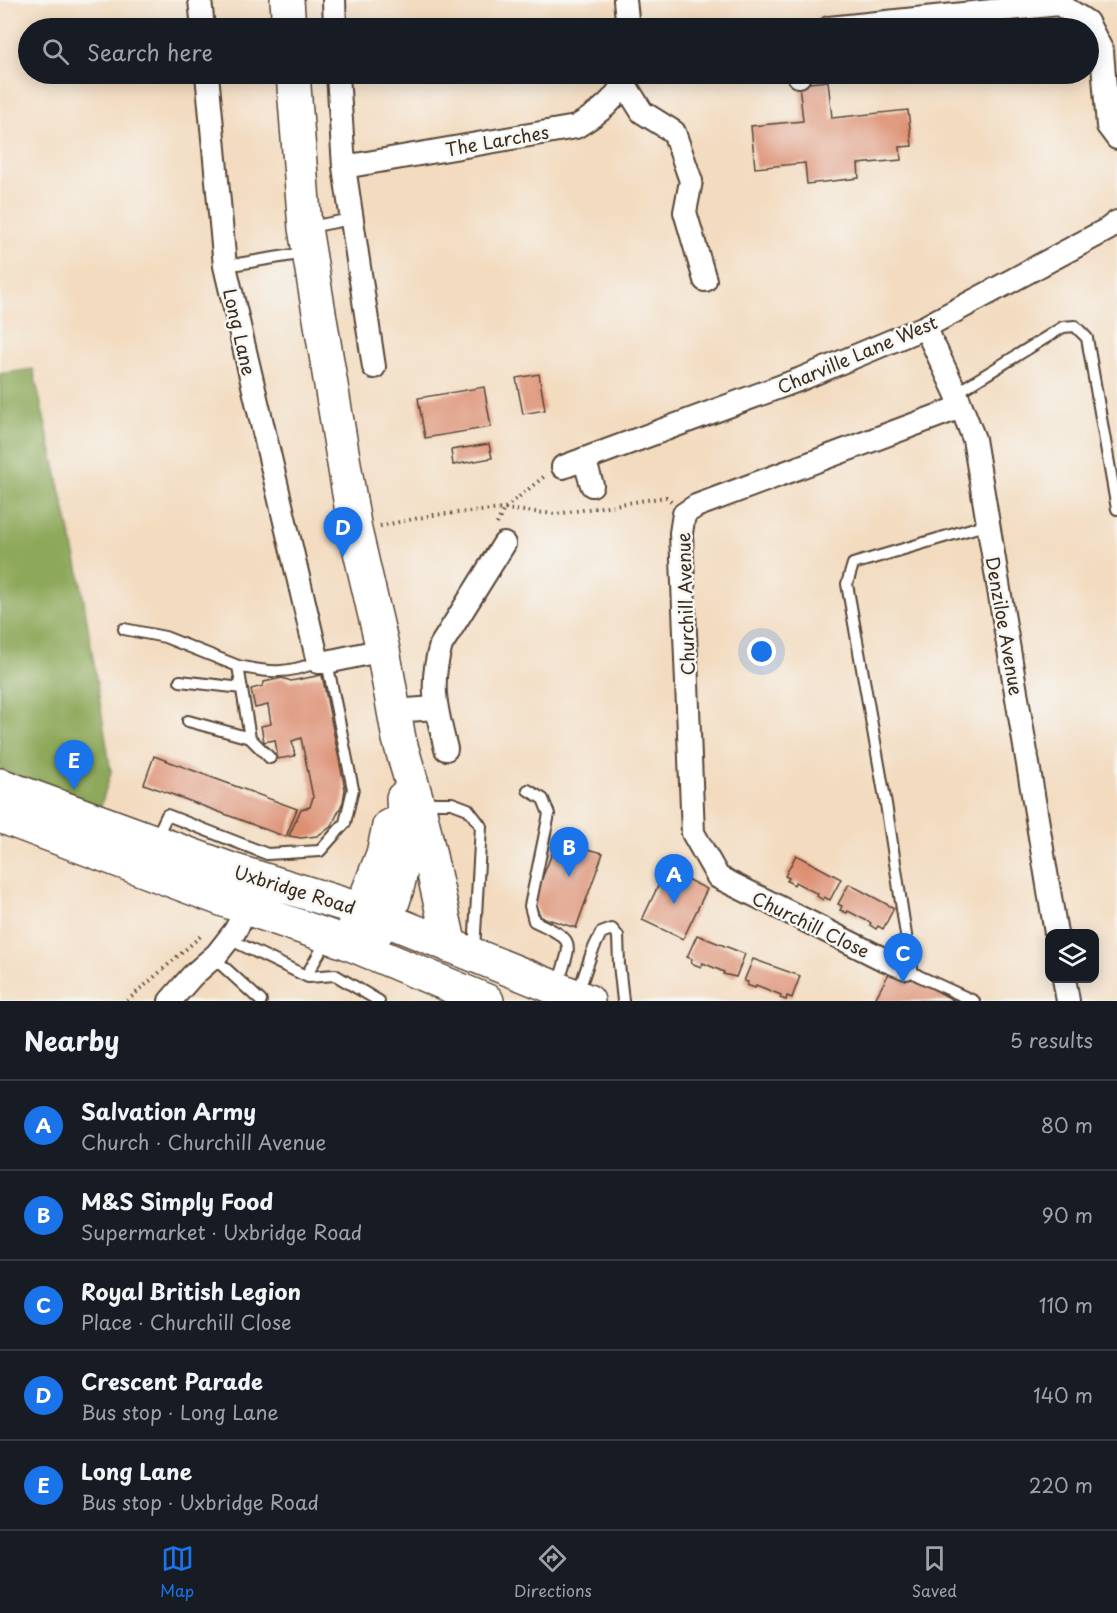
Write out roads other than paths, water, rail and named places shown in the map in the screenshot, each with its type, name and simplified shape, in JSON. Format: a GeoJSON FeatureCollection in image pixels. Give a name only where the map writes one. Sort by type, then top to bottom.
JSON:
{"type":"FeatureCollection","features":[{"type":"Feature","properties":{"kind":"main road"},"geometry":{"type":"LineString","coordinates":[[287,0],[288,18]]}},
{"type":"Feature","properties":{"kind":"main road"},"geometry":{"type":"LineString","coordinates":[[294,84],[307,240],[356,531],[383,650],[398,738],[462,950]]}},
{"type":"Feature","properties":{"kind":"main road"},"geometry":{"type":"LineString","coordinates":[[346,943],[374,915],[383,854],[392,815],[398,738]]}},
{"type":"Feature","properties":{"kind":"main road","name":"Uxbridge Road"},"geometry":{"type":"LineString","coordinates":[[0,785],[262,880],[374,915],[574,995]]}},
{"type":"Feature","properties":{"kind":"main road","name":"Uxbridge Road"},"geometry":{"type":"LineString","coordinates":[[0,816],[346,943],[486,1001]]}},
{"type":"Feature","properties":{"kind":"street"},"geometry":{"type":"LineString","coordinates":[[200,0],[202,18]]}},
{"type":"Feature","properties":{"kind":"street"},"geometry":{"type":"LineString","coordinates":[[334,0],[335,18]]}},
{"type":"Feature","properties":{"kind":"street"},"geometry":{"type":"LineString","coordinates":[[625,0],[627,18]]}},
{"type":"Feature","properties":{"kind":"street"},"geometry":{"type":"LineString","coordinates":[[925,18],[1059,4],[1081,18]]}},
{"type":"Feature","properties":{"kind":"street"},"geometry":{"type":"LineString","coordinates":[[1099,45],[1102,51],[1108,126],[1117,138]]}},
{"type":"Feature","properties":{"kind":"street","name":"Long Lane"},"geometry":{"type":"LineString","coordinates":[[208,84],[225,266],[322,662]]}},
{"type":"Feature","properties":{"kind":"street"},"geometry":{"type":"LineString","coordinates":[[339,84],[344,167],[374,367]]}},
{"type":"Feature","properties":{"kind":"street","name":"The Larches"},"geometry":{"type":"LineString","coordinates":[[344,167],[576,127],[603,110],[621,84]]}},
{"type":"Feature","properties":{"kind":"street"},"geometry":{"type":"LineString","coordinates":[[628,84],[642,112],[674,132],[692,181],[685,212],[705,280]]}},
{"type":"Feature","properties":{"kind":"street","name":"Charville Lane West"},"geometry":{"type":"LineString","coordinates":[[592,484],[574,463],[790,383],[926,327],[1117,222]]}},
{"type":"Feature","properties":{"kind":"street","name":"Denziloe Avenue"},"geometry":{"type":"LineString","coordinates":[[926,327],[974,439],[1055,929]]}},
{"type":"Feature","properties":{"kind":"street","name":"Churchill Avenue"},"geometry":{"type":"LineString","coordinates":[[718,877],[693,833],[681,533],[684,514],[696,506],[958,400]]}},
{"type":"Feature","properties":{"kind":"street"},"geometry":{"type":"LineString","coordinates":[[446,749],[435,708],[435,663],[441,645],[504,544]]}},
{"type":"Feature","properties":{"kind":"street"},"geometry":{"type":"LineString","coordinates":[[322,662],[383,650]]}},
{"type":"Feature","properties":{"kind":"street"},"geometry":{"type":"LineString","coordinates":[[398,738],[435,708]]}},
{"type":"Feature","properties":{"kind":"street","name":"Churchill Close"},"geometry":{"type":"LineString","coordinates":[[718,877],[883,959],[906,968]]}},
{"type":"Feature","properties":{"kind":"street"},"geometry":{"type":"LineString","coordinates":[[170,1001],[229,939],[238,905]]}},
{"type":"Feature","properties":{"kind":"street"},"geometry":{"type":"LineString","coordinates":[[1065,983],[1068,1001]]}},
{"type":"Feature","properties":{"kind":"lane"},"geometry":{"type":"LineString","coordinates":[[225,266],[307,240],[351,219]]}},
{"type":"Feature","properties":{"kind":"lane"},"geometry":{"type":"LineString","coordinates":[[958,400],[1063,327],[1075,326],[1086,338],[1117,509]]}},
{"type":"Feature","properties":{"kind":"lane"},"geometry":{"type":"LineString","coordinates":[[974,1001],[918,976],[906,968],[906,935],[847,584],[853,564],[988,524]]}},
{"type":"Feature","properties":{"kind":"lane"},"geometry":{"type":"LineString","coordinates":[[124,629],[165,637],[238,666],[274,672],[296,670],[322,662],[353,789],[345,823],[320,851],[267,854],[166,815],[154,842]]}},
{"type":"Feature","properties":{"kind":"lane"},"geometry":{"type":"LineString","coordinates":[[238,666],[250,738]]}},
{"type":"Feature","properties":{"kind":"lane"},"geometry":{"type":"LineString","coordinates":[[180,681],[242,688]]}},
{"type":"Feature","properties":{"kind":"lane"},"geometry":{"type":"LineString","coordinates":[[188,721],[250,738],[270,758]]}},
{"type":"Feature","properties":{"kind":"lane"},"geometry":{"type":"LineString","coordinates":[[528,790],[543,799],[549,814],[530,906],[534,921],[562,934],[568,941],[574,995]]}},
{"type":"Feature","properties":{"kind":"lane"},"geometry":{"type":"LineString","coordinates":[[418,803],[452,804],[468,809],[481,826],[462,950]]}},
{"type":"Feature","properties":{"kind":"lane"},"geometry":{"type":"LineString","coordinates":[[574,995],[601,933],[612,930],[618,936],[623,1001]]}},
{"type":"Feature","properties":{"kind":"lane"},"geometry":{"type":"LineString","coordinates":[[229,939],[306,976],[335,975],[379,1001]]}},
{"type":"Feature","properties":{"kind":"lane"},"geometry":{"type":"LineString","coordinates":[[306,976],[346,943]]}},
{"type":"Feature","properties":{"kind":"lane"},"geometry":{"type":"LineString","coordinates":[[213,957],[261,1001]]}},
{"type":"Feature","properties":{"kind":"place","name":"Crescent Parade"},"geometry":{"type":"Point","coordinates":[343,557]}},
{"type":"Feature","properties":{"kind":"place","name":"Long Lane"},"geometry":{"type":"Point","coordinates":[74,790]}},
{"type":"Feature","properties":{"kind":"place","name":"M&S Simply Food"},"geometry":{"type":"Point","coordinates":[569,877]}},
{"type":"Feature","properties":{"kind":"place","name":"Salvation Army"},"geometry":{"type":"Point","coordinates":[674,904]}},
{"type":"Feature","properties":{"kind":"place","name":"Royal British Legion"},"geometry":{"type":"Point","coordinates":[903,983]}}]}
